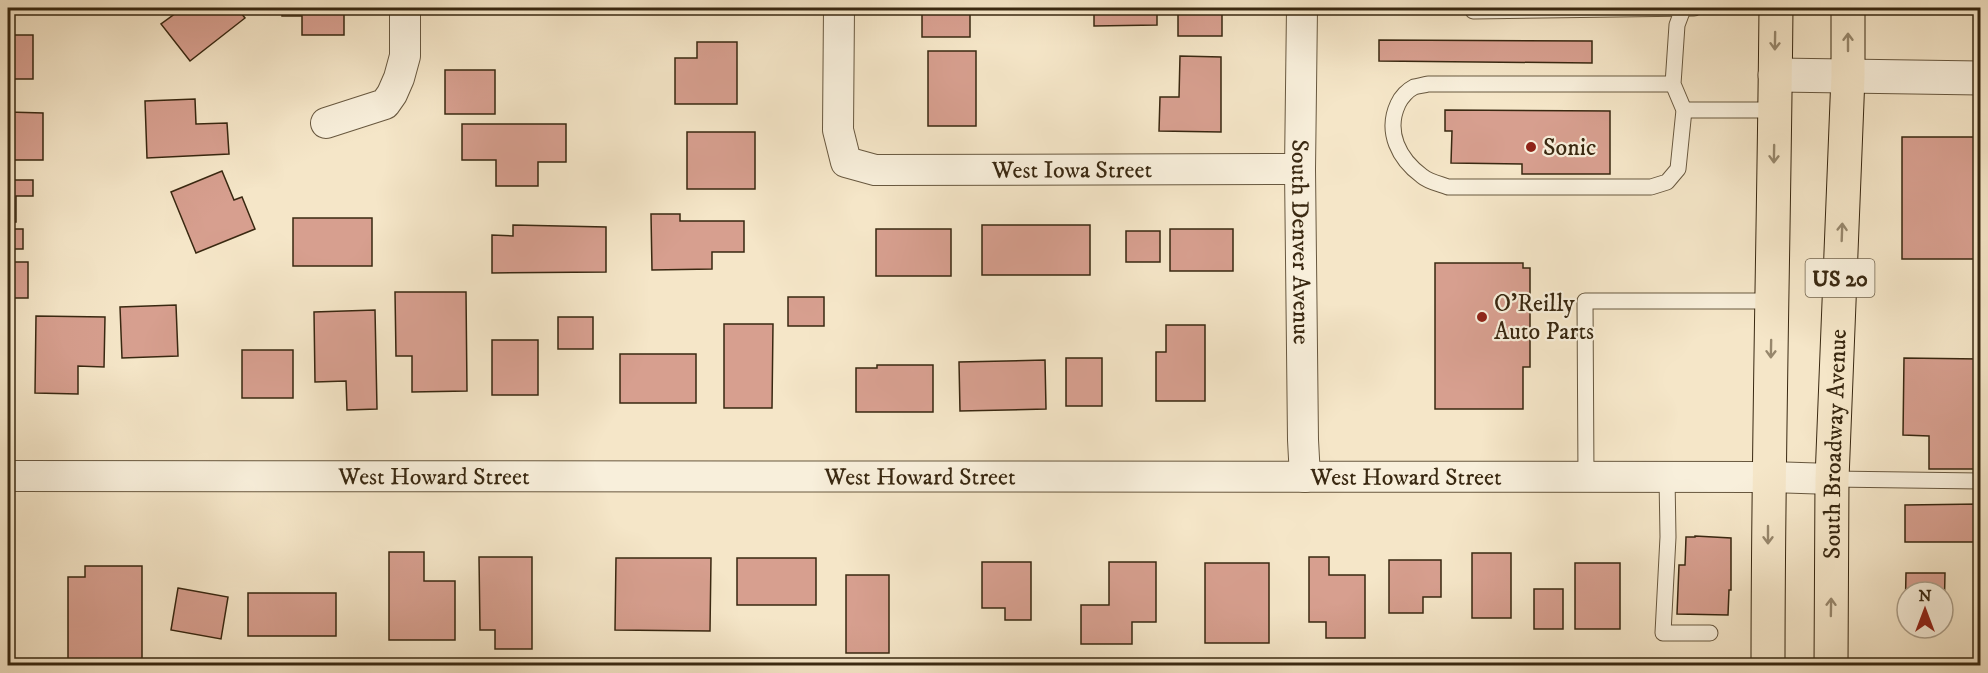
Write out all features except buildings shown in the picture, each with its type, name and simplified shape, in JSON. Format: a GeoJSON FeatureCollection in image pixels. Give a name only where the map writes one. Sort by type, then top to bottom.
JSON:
{"type":"FeatureCollection","features":[{"type":"Feature","properties":{"kind":"main road","name":"US 20"},"geometry":{"type":"LineString","coordinates":[[1768,666],[1768,477],[1776,8]]}},
{"type":"Feature","properties":{"kind":"main road","name":"South Broadway Avenue"},"geometry":{"type":"LineString","coordinates":[[1831,666],[1832,479],[1848,76],[1848,8]]}},
{"type":"Feature","properties":{"kind":"street"},"geometry":{"type":"LineString","coordinates":[[326,123],[385,104],[399,78],[405,56],[405,8]]}},
{"type":"Feature","properties":{"kind":"street","name":"West Iowa Street"},"geometry":{"type":"LineString","coordinates":[[839,8],[838,130],[846,162],[875,170],[1300,169]]}},
{"type":"Feature","properties":{"kind":"street","name":"South Denver Avenue"},"geometry":{"type":"LineString","coordinates":[[1302,8],[1300,169],[1305,477]]}},
{"type":"Feature","properties":{"kind":"street"},"geometry":{"type":"LineString","coordinates":[[1775,75],[1980,78]]}},
{"type":"Feature","properties":{"kind":"street","name":"West Howard Street"},"geometry":{"type":"LineString","coordinates":[[8,476],[1768,477],[1832,479]]}},
{"type":"Feature","properties":{"kind":"lane"},"geometry":{"type":"LineString","coordinates":[[1473,11],[1688,8]]}},
{"type":"Feature","properties":{"kind":"lane"},"geometry":{"type":"LineString","coordinates":[[1673,84],[1428,84],[1413,88],[1401,98],[1393,114],[1392,129],[1397,147],[1406,162],[1424,178],[1448,187],[1651,187],[1667,183],[1678,169],[1684,110],[1673,84],[1677,25],[1688,8]]}},
{"type":"Feature","properties":{"kind":"lane"},"geometry":{"type":"LineString","coordinates":[[1684,110],[1774,110]]}},
{"type":"Feature","properties":{"kind":"lane"},"geometry":{"type":"LineString","coordinates":[[1586,477],[1585,302],[1772,301]]}},
{"type":"Feature","properties":{"kind":"lane"},"geometry":{"type":"LineString","coordinates":[[1667,477],[1668,537],[1664,633],[1710,633]]}},
{"type":"Feature","properties":{"kind":"lane"},"geometry":{"type":"LineString","coordinates":[[1832,479],[1980,481]]}},
{"type":"Feature","properties":{"kind":"place","name":"Sonic"},"geometry":{"type":"Point","coordinates":[1531,147]}},
{"type":"Feature","properties":{"kind":"place","name":"O'Reilly Auto Parts"},"geometry":{"type":"Point","coordinates":[1482,317]}}]}
